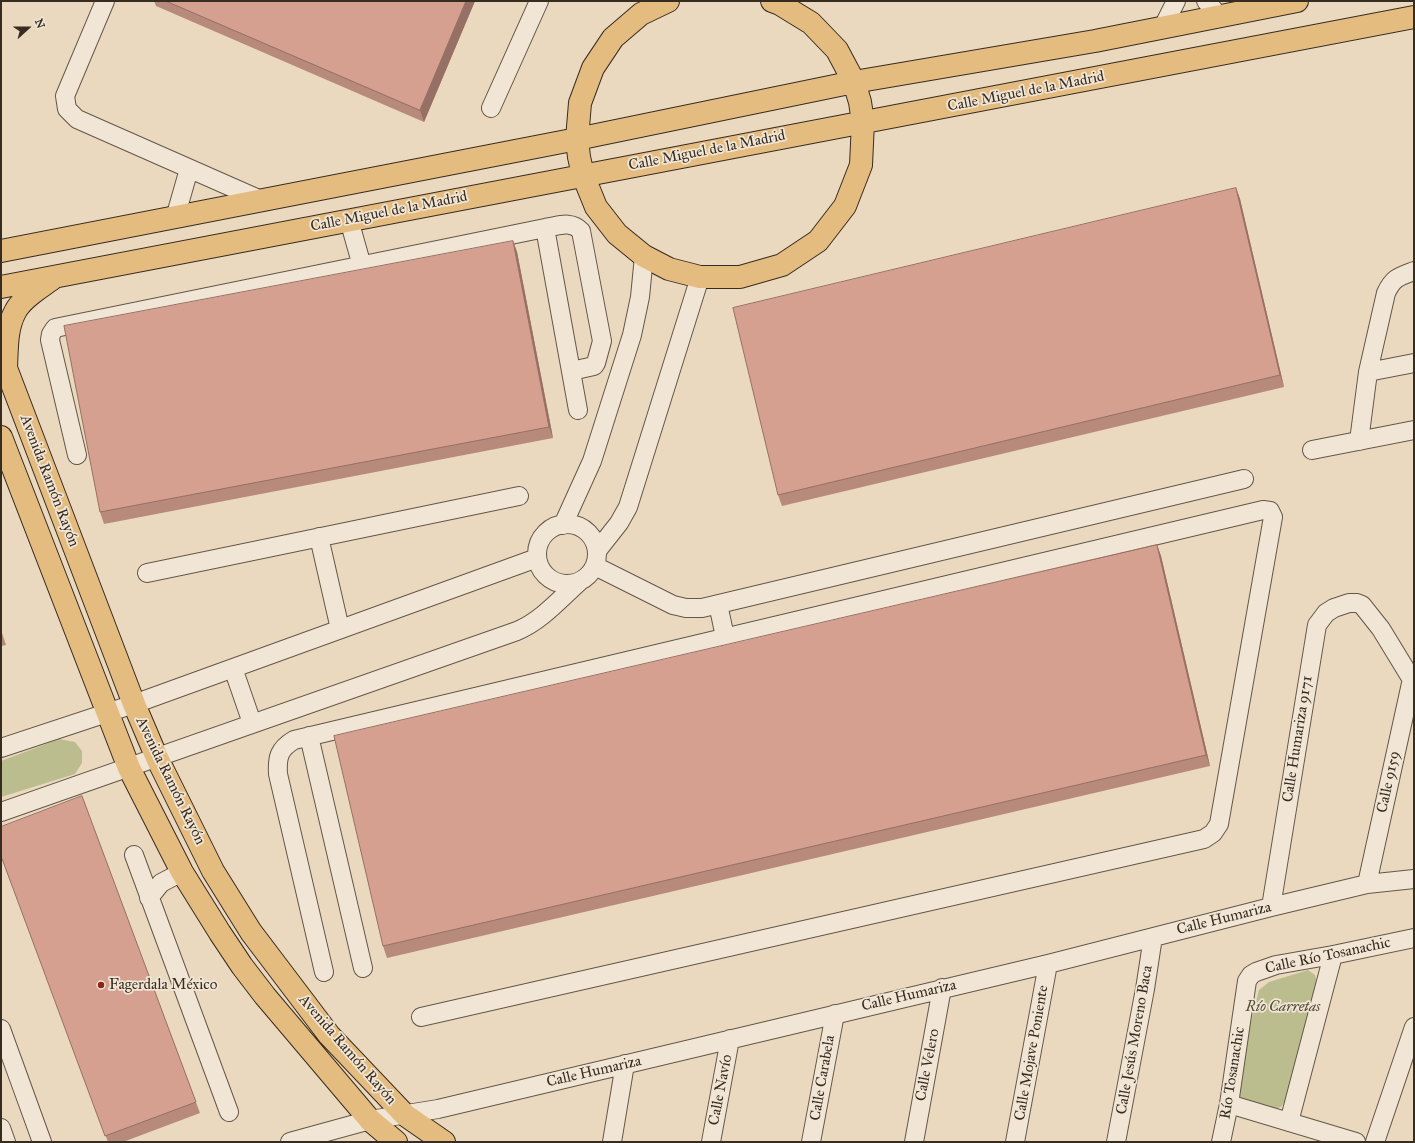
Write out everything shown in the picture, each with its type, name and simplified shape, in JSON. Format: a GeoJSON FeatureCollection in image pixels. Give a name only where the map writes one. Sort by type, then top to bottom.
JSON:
{"type":"FeatureCollection","features":[{"type":"Feature","properties":{"kind":"main road"},"geometry":{"type":"LineString","coordinates":[[668,1],[641,14],[613,38],[593,68],[580,103],[577,139],[579,157],[583,175],[596,207],[617,234],[644,256],[669,269],[700,277],[740,277],[782,265],[818,240],[845,206],[861,165],[863,122],[860,102],[854,82],[836,50],[811,23],[780,4],[772,1]]}},
{"type":"Feature","properties":{"kind":"main road"},"geometry":{"type":"LineString","coordinates":[[1,251],[577,139],[854,82],[1095,41],[1163,27],[1213,9],[1297,1]]}},
{"type":"Feature","properties":{"kind":"main road","name":"Calle Miguel de la Madrid"},"geometry":{"type":"LineString","coordinates":[[1,287],[583,175],[1221,56],[1414,17]]}},
{"type":"Feature","properties":{"kind":"main road"},"geometry":{"type":"LineString","coordinates":[[1,237],[27,247]]}},
{"type":"Feature","properties":{"kind":"main road"},"geometry":{"type":"LineString","coordinates":[[3,361],[8,333],[15,311],[22,303],[55,276]]}},
{"type":"Feature","properties":{"kind":"main road","name":"Avenida Ramón Rayón"},"geometry":{"type":"LineString","coordinates":[[3,361],[134,704],[157,758],[213,871],[251,932],[330,1035],[405,1115],[444,1142]]}},
{"type":"Feature","properties":{"kind":"main road","name":"Avenida Ramón Rayón"},"geometry":{"type":"LineString","coordinates":[[1,437],[129,768],[182,872],[242,966],[265,996],[370,1120],[396,1142]]}},
{"type":"Feature","properties":{"kind":"street"},"geometry":{"type":"LineString","coordinates":[[105,1],[65,96],[67,109],[77,119],[263,201]]}},
{"type":"Feature","properties":{"kind":"street"},"geometry":{"type":"LineString","coordinates":[[491,108],[539,1]]}},
{"type":"Feature","properties":{"kind":"street"},"geometry":{"type":"LineString","coordinates":[[1163,27],[1176,1]]}},
{"type":"Feature","properties":{"kind":"street"},"geometry":{"type":"LineString","coordinates":[[175,218],[189,168]]}},
{"type":"Feature","properties":{"kind":"street"},"geometry":{"type":"LineString","coordinates":[[350,220],[362,266]]}},
{"type":"Feature","properties":{"kind":"street"},"geometry":{"type":"LineString","coordinates":[[77,455],[50,340],[51,334],[55,328],[545,228],[571,224],[577,226],[581,231],[602,341],[594,366],[570,371]]}},
{"type":"Feature","properties":{"kind":"street"},"geometry":{"type":"LineString","coordinates":[[545,228],[578,410]]}},
{"type":"Feature","properties":{"kind":"street"},"geometry":{"type":"LineString","coordinates":[[564,524],[592,461],[632,335],[640,297],[644,256]]}},
{"type":"Feature","properties":{"kind":"street"},"geometry":{"type":"LineString","coordinates":[[1359,441],[1368,372],[1386,293],[1391,282],[1414,270]]}},
{"type":"Feature","properties":{"kind":"street"},"geometry":{"type":"LineString","coordinates":[[1,812],[528,627],[540,619],[579,582],[591,573],[596,558],[628,507],[700,277]]}},
{"type":"Feature","properties":{"kind":"street"},"geometry":{"type":"LineString","coordinates":[[1368,372],[1414,363]]}},
{"type":"Feature","properties":{"kind":"street"},"geometry":{"type":"LineString","coordinates":[[1312,450],[1414,430]]}},
{"type":"Feature","properties":{"kind":"street"},"geometry":{"type":"LineString","coordinates":[[596,558],[673,605],[686,608],[702,608],[1244,479]]}},
{"type":"Feature","properties":{"kind":"street"},"geometry":{"type":"LineString","coordinates":[[147,573],[519,496]]}},
{"type":"Feature","properties":{"kind":"street"},"geometry":{"type":"LineString","coordinates":[[324,972],[277,768],[278,758],[285,745],[294,740],[1263,510],[1270,511],[1273,518],[1219,824],[1213,833],[1204,839],[421,1017]]}},
{"type":"Feature","properties":{"kind":"street"},"geometry":{"type":"LineString","coordinates":[[579,582],[563,584],[549,578],[540,566],[538,558],[538,550],[544,536],[549,530],[556,526],[571,524],[579,526],[586,530],[595,543],[596,558]]}},
{"type":"Feature","properties":{"kind":"street"},"geometry":{"type":"LineString","coordinates":[[319,537],[340,629]]}},
{"type":"Feature","properties":{"kind":"street"},"geometry":{"type":"LineString","coordinates":[[1,748],[134,704],[538,558]]}},
{"type":"Feature","properties":{"kind":"street","name":"Calle Humariza 9171"},"geometry":{"type":"LineString","coordinates":[[1271,907],[1317,625],[1326,613],[1334,608],[1357,603],[1362,605],[1381,629],[1413,681]]}},
{"type":"Feature","properties":{"kind":"street"},"geometry":{"type":"LineString","coordinates":[[718,604],[725,637]]}},
{"type":"Feature","properties":{"kind":"street"},"geometry":{"type":"LineString","coordinates":[[233,668],[252,723]]}},
{"type":"Feature","properties":{"kind":"street","name":"Calle 9159"},"geometry":{"type":"LineString","coordinates":[[1367,884],[1413,681]]}},
{"type":"Feature","properties":{"kind":"street"},"geometry":{"type":"LineString","coordinates":[[309,736],[363,968]]}},
{"type":"Feature","properties":{"kind":"street"},"geometry":{"type":"LineString","coordinates":[[134,855],[229,1112]]}},
{"type":"Feature","properties":{"kind":"street"},"geometry":{"type":"LineString","coordinates":[[149,898],[161,883],[182,872]]}},
{"type":"Feature","properties":{"kind":"street","name":"Calle Humariza"},"geometry":{"type":"LineString","coordinates":[[295,1141],[370,1120],[438,1109],[1048,964],[1367,884],[1414,879]]}},
{"type":"Feature","properties":{"kind":"street","name":"Calle Jesús Moreno Baca"},"geometry":{"type":"LineString","coordinates":[[1116,1142],[1145,989],[1153,937]]}},
{"type":"Feature","properties":{"kind":"street","name":"Calle Río Tosanachic"},"geometry":{"type":"LineString","coordinates":[[1247,981],[1251,975],[1263,968],[1414,938]]}},
{"type":"Feature","properties":{"kind":"street"},"geometry":{"type":"LineString","coordinates":[[1289,1122],[1333,955]]}},
{"type":"Feature","properties":{"kind":"street","name":"Calle Mojave Poniente"},"geometry":{"type":"LineString","coordinates":[[1015,1142],[1048,964]]}},
{"type":"Feature","properties":{"kind":"street","name":"Río Tosanachic"},"geometry":{"type":"LineString","coordinates":[[1221,1142],[1229,1104],[1247,981]]}},
{"type":"Feature","properties":{"kind":"street","name":"Calle Velero"},"geometry":{"type":"LineString","coordinates":[[914,1142],[942,988]]}},
{"type":"Feature","properties":{"kind":"street","name":"Calle Carabela"},"geometry":{"type":"LineString","coordinates":[[811,1142],[835,1014]]}},
{"type":"Feature","properties":{"kind":"street"},"geometry":{"type":"LineString","coordinates":[[1375,1142],[1414,1027]]}},
{"type":"Feature","properties":{"kind":"street"},"geometry":{"type":"LineString","coordinates":[[1,1029],[42,1142]]}},
{"type":"Feature","properties":{"kind":"street","name":"Calle Navío"},"geometry":{"type":"LineString","coordinates":[[711,1142],[730,1039]]}},
{"type":"Feature","properties":{"kind":"street"},"geometry":{"type":"LineString","coordinates":[[612,1142],[626,1064]]}},
{"type":"Feature","properties":{"kind":"street"},"geometry":{"type":"LineString","coordinates":[[1229,1104],[1356,1142]]}},
{"type":"Feature","properties":{"kind":"street"},"geometry":{"type":"LineString","coordinates":[[1,1128],[6,1142]]}},
{"type":"Feature","properties":{"kind":"green space"},"geometry":{"type":"Polygon","coordinates":[[[59,739],[75,742],[82,751],[82,763],[75,774],[1,797],[1,761],[59,739]]]}},
{"type":"Feature","properties":{"kind":"green space","name":"Río Carretas"},"geometry":{"type":"Polygon","coordinates":[[[1308,970],[1315,975],[1317,982],[1285,1101],[1281,1107],[1276,1108],[1264,1108],[1252,1104],[1237,1095],[1235,1085],[1259,990],[1269,982],[1308,970]]]}},
{"type":"Feature","properties":{"kind":"building"},"geometry":{"type":"Polygon","coordinates":[[[166,1],[466,1],[420,110],[166,1]]]}},
{"type":"Feature","properties":{"kind":"building"},"geometry":{"type":"Polygon","coordinates":[[[1236,188],[1280,375],[778,495],[733,308],[1236,188]]]}},
{"type":"Feature","properties":{"kind":"building"},"geometry":{"type":"Polygon","coordinates":[[[513,241],[549,427],[100,512],[64,326],[513,241]]]}},
{"type":"Feature","properties":{"kind":"building"},"geometry":{"type":"Polygon","coordinates":[[[1157,545],[1206,755],[383,946],[334,736],[1157,545]]]}},
{"type":"Feature","properties":{"kind":"building","name":"Fagerdala México"},"geometry":{"type":"Polygon","coordinates":[[[82,796],[196,1102],[105,1136],[1,856],[1,827],[82,796]]]}},
{"type":"Feature","properties":{"kind":"place","name":"Fagerdala México"},"geometry":{"type":"Point","coordinates":[101,985]}}]}
